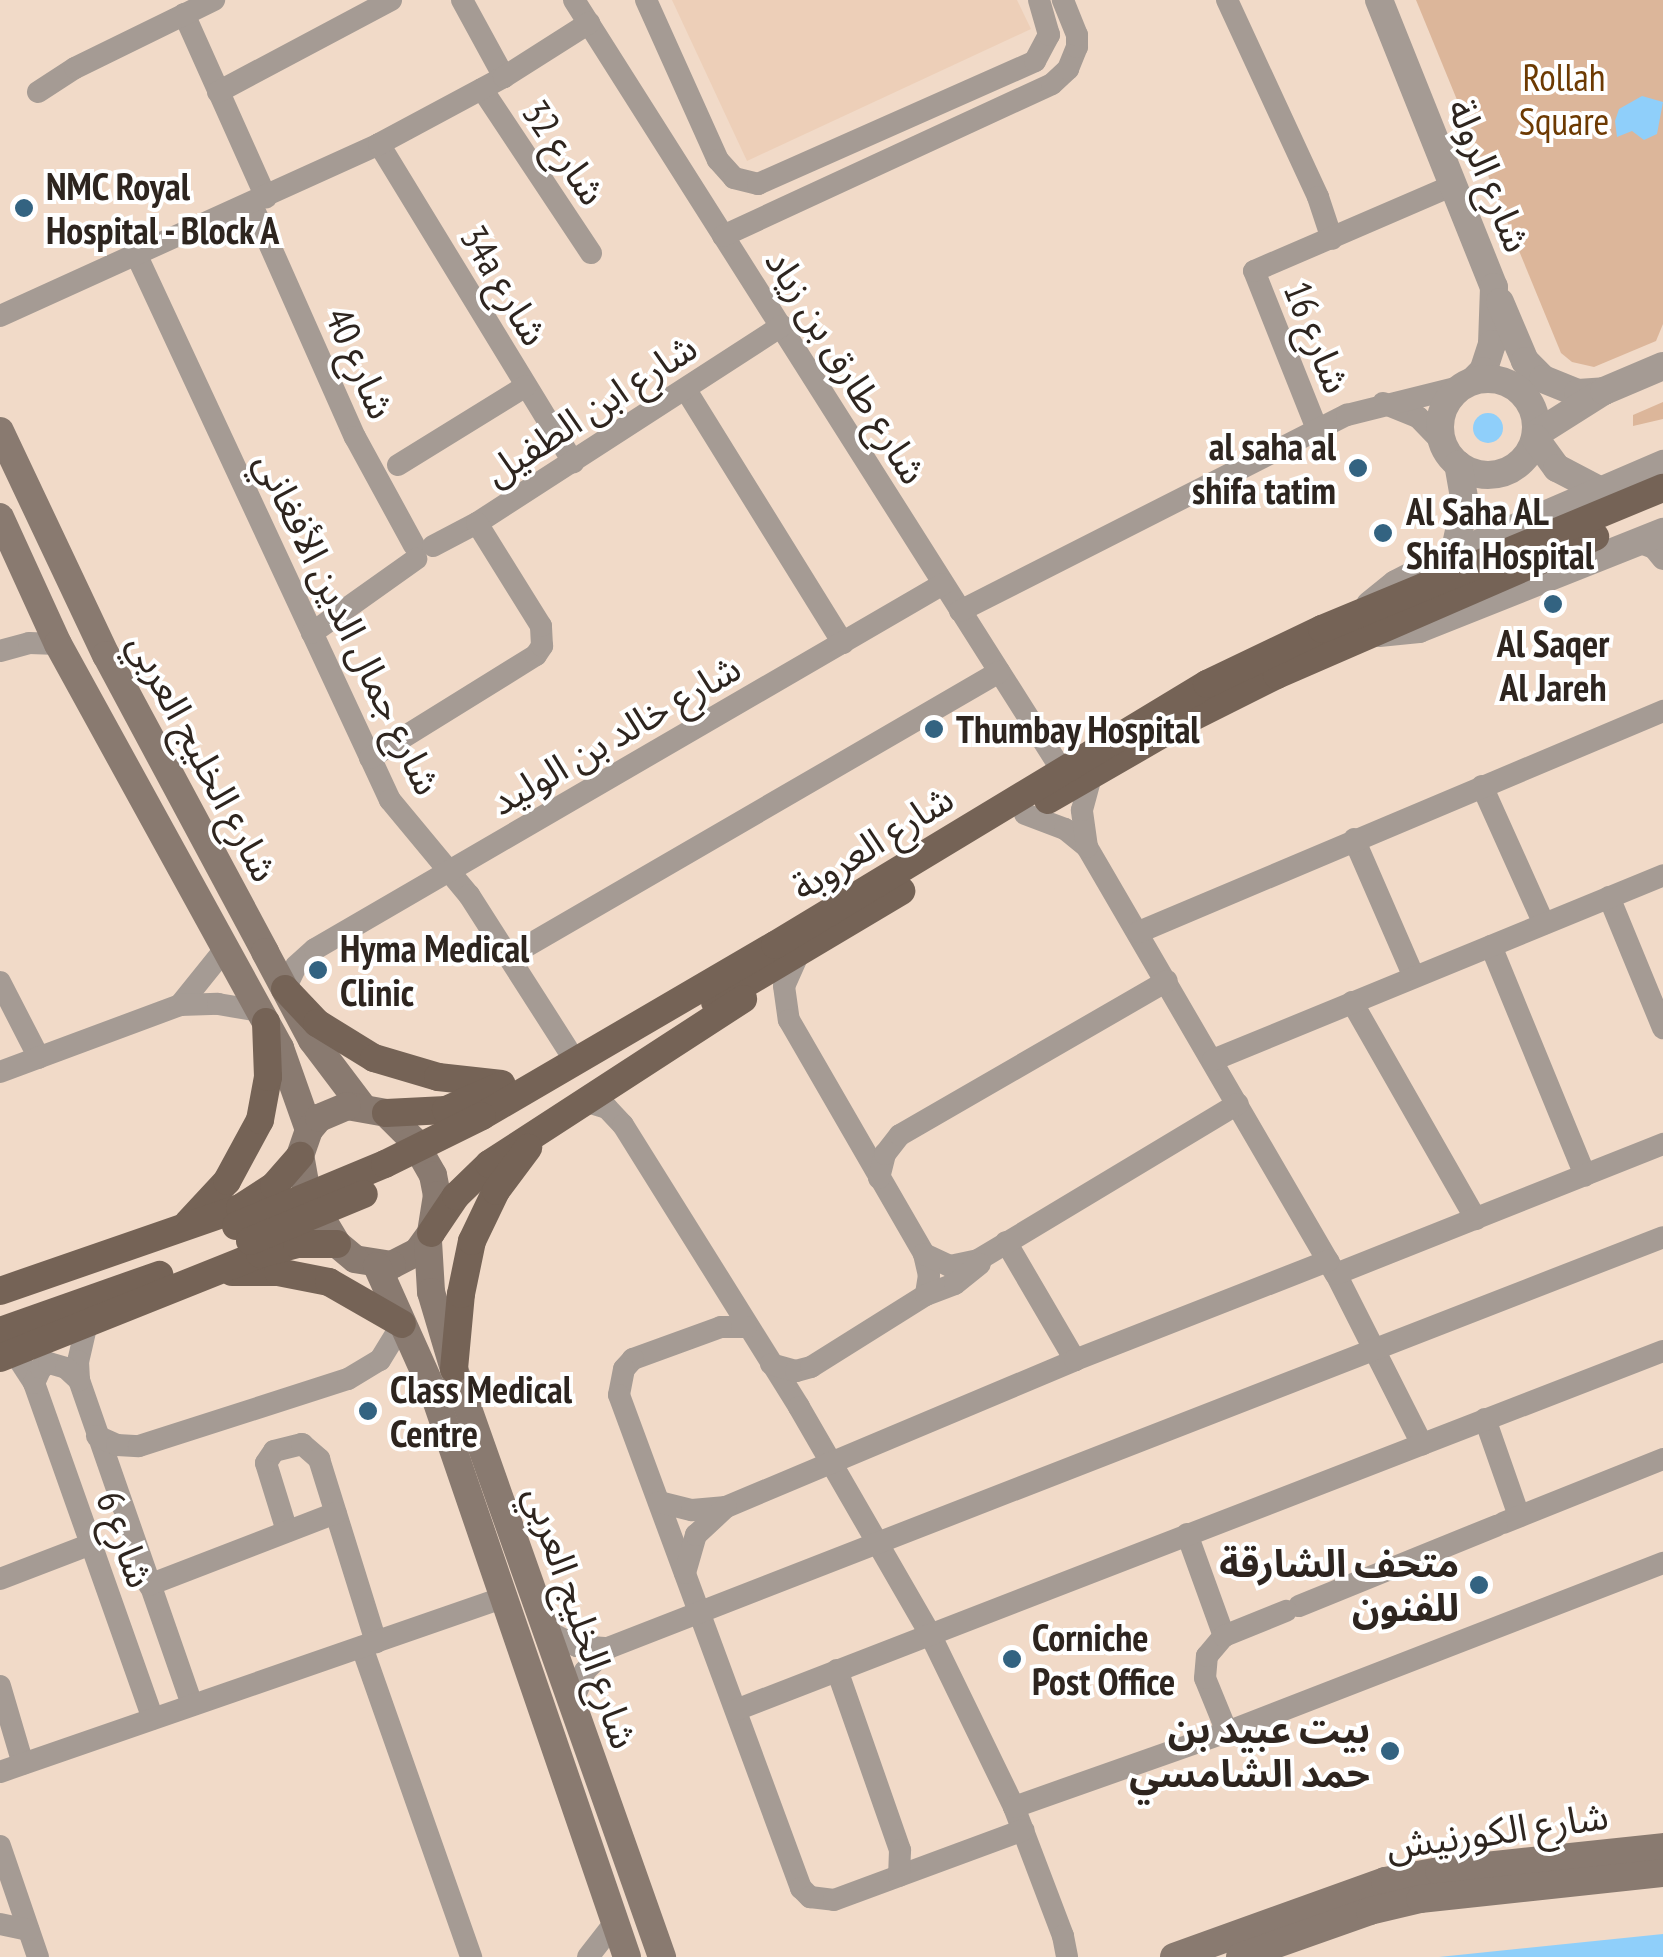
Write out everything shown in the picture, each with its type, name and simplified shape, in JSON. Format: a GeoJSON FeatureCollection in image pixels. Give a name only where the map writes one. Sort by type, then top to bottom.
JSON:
{"type":"FeatureCollection","features":[{"type":"Feature","properties":{"kind":"main road","name":"شارع الخليج العربي"},"geometry":{"type":"LineString","coordinates":[[0,431],[132,705],[285,989],[327,1063],[374,1109]]}},
{"type":"Feature","properties":{"kind":"main road","name":"شارع العروبة"},"geometry":{"type":"LineString","coordinates":[[243,1234],[372,1190],[785,955],[1092,773],[1229,698],[1367,623],[1663,488]]}},
{"type":"Feature","properties":{"kind":"main road","name":"شارع العروبة"},"geometry":{"type":"LineString","coordinates":[[785,955],[1061,770],[1208,684],[1663,507]]}},
{"type":"Feature","properties":{"kind":"main road","name":"شارع الخليج العربي"},"geometry":{"type":"LineString","coordinates":[[0,517],[58,644],[263,1016],[291,1074],[305,1143]]}},
{"type":"Feature","properties":{"kind":"main road"},"geometry":{"type":"LineString","coordinates":[[58,644],[90,675],[116,710],[126,712],[132,705]]}},
{"type":"Feature","properties":{"kind":"main road"},"geometry":{"type":"LineString","coordinates":[[0,1291],[175,1233],[258,1198],[332,1110],[446,1110],[504,1084],[712,961],[743,950],[785,955]]}},
{"type":"Feature","properties":{"kind":"main road"},"geometry":{"type":"LineString","coordinates":[[305,1143],[307,1194],[337,1244],[355,1259],[377,1266],[405,1260],[430,1237],[472,1179],[584,1101],[719,1018],[785,955]]}},
{"type":"Feature","properties":{"kind":"main road"},"geometry":{"type":"LineString","coordinates":[[285,989],[317,1023],[374,1058],[438,1077],[504,1084]]}},
{"type":"Feature","properties":{"kind":"main road"},"geometry":{"type":"LineString","coordinates":[[175,1233],[212,1200],[252,1141],[267,1088],[263,1016]]}},
{"type":"Feature","properties":{"kind":"main road"},"geometry":{"type":"LineString","coordinates":[[374,1109],[414,1140],[433,1175],[436,1196],[430,1237]]}},
{"type":"Feature","properties":{"kind":"main road"},"geometry":{"type":"LineString","coordinates":[[454,1369],[461,1294],[472,1241],[496,1191],[548,1125]]}},
{"type":"Feature","properties":{"kind":"main road"},"geometry":{"type":"LineString","coordinates":[[0,1308],[243,1234]]}},
{"type":"Feature","properties":{"kind":"main road"},"geometry":{"type":"LineString","coordinates":[[5,1347],[243,1234]]}},
{"type":"Feature","properties":{"kind":"main road","name":"شارع الخليج العربي"},"geometry":{"type":"LineString","coordinates":[[430,1237],[432,1292],[454,1369],[662,1957]]}},
{"type":"Feature","properties":{"kind":"main road"},"geometry":{"type":"LineString","coordinates":[[5,1347],[87,1323],[278,1248],[337,1244]]}},
{"type":"Feature","properties":{"kind":"main road","name":"شارع الخليج العربي"},"geometry":{"type":"LineString","coordinates":[[377,1266],[433,1391],[628,1957]]}},
{"type":"Feature","properties":{"kind":"main road"},"geometry":{"type":"LineString","coordinates":[[201,1276],[252,1271],[304,1276],[351,1292],[402,1324]]}},
{"type":"Feature","properties":{"kind":"main road"},"geometry":{"type":"LineString","coordinates":[[548,1722],[585,1798],[596,1804],[607,1800]]}},
{"type":"Feature","properties":{"kind":"main road","name":"شارع الكورنيش"},"geometry":{"type":"LineString","coordinates":[[1174,1957],[1385,1881],[1439,1870],[1663,1847]]}},
{"type":"Feature","properties":{"kind":"main road","name":"شارع الكورنيش"},"geometry":{"type":"LineString","coordinates":[[1240,1957],[1370,1911],[1420,1899],[1663,1873]]}},
{"type":"Feature","properties":{"kind":"street"},"geometry":{"type":"LineString","coordinates":[[218,92],[392,0]]}},
{"type":"Feature","properties":{"kind":"street"},"geometry":{"type":"LineString","coordinates":[[462,0],[504,77]]}},
{"type":"Feature","properties":{"kind":"street","name":"شارع طارق بن زياد"},"geometry":{"type":"LineString","coordinates":[[574,0],[1061,770]]}},
{"type":"Feature","properties":{"kind":"street"},"geometry":{"type":"LineString","coordinates":[[646,0],[711,148],[724,170],[745,184],[758,184],[1035,61],[1048,35],[1039,0]]}},
{"type":"Feature","properties":{"kind":"street"},"geometry":{"type":"LineString","coordinates":[[723,236],[1052,84],[1073,58],[1077,35],[1062,0]]}},
{"type":"Feature","properties":{"kind":"street"},"geometry":{"type":"LineString","coordinates":[[1227,0],[1322,205],[1332,239],[1454,186]]}},
{"type":"Feature","properties":{"kind":"street","name":"شارع الرولة"},"geometry":{"type":"LineString","coordinates":[[1380,0],[1494,287],[1492,344],[1483,371],[1467,383]]}},
{"type":"Feature","properties":{"kind":"street"},"geometry":{"type":"LineString","coordinates":[[38,92],[200,5]]}},
{"type":"Feature","properties":{"kind":"street","name":"شارع 40"},"geometry":{"type":"LineString","coordinates":[[200,5],[218,92],[354,438],[421,550]]}},
{"type":"Feature","properties":{"kind":"street"},"geometry":{"type":"LineString","coordinates":[[0,316],[378,144],[504,77],[589,24]]}},
{"type":"Feature","properties":{"kind":"street"},"geometry":{"type":"LineString","coordinates":[[1004,76],[1015,102]]}},
{"type":"Feature","properties":{"kind":"street","name":"شارع 32"},"geometry":{"type":"LineString","coordinates":[[482,89],[591,253]]}},
{"type":"Feature","properties":{"kind":"street","name":"34a شارع"},"geometry":{"type":"LineString","coordinates":[[378,144],[573,462]]}},
{"type":"Feature","properties":{"kind":"street"},"geometry":{"type":"LineString","coordinates":[[678,164],[711,148]]}},
{"type":"Feature","properties":{"kind":"street","name":"شارع 16"},"geometry":{"type":"LineString","coordinates":[[1317,429],[1254,271],[1332,239]]}},
{"type":"Feature","properties":{"kind":"street","name":"شارع جمال الدين الأفغاني"},"geometry":{"type":"LineString","coordinates":[[137,256],[370,758],[403,819],[448,870],[567,1048]]}},
{"type":"Feature","properties":{"kind":"street"},"geometry":{"type":"LineString","coordinates":[[1494,287],[1519,350],[1533,371],[1566,391],[1604,391]]}},
{"type":"Feature","properties":{"kind":"street","name":"شارع ابن الطفيل"},"geometry":{"type":"LineString","coordinates":[[312,633],[421,550],[477,523],[782,326]]}},
{"type":"Feature","properties":{"kind":"street"},"geometry":{"type":"LineString","coordinates":[[1535,436],[1604,391],[1663,366]]}},
{"type":"Feature","properties":{"kind":"street"},"geometry":{"type":"LineString","coordinates":[[960,610],[1317,429],[1383,403],[1467,383],[1502,380],[1514,386],[1532,407],[1535,436],[1530,450],[1510,470],[1483,475],[1458,464]]}},
{"type":"Feature","properties":{"kind":"street"},"geometry":{"type":"LineString","coordinates":[[1441,441],[1444,405],[1467,383]]}},
{"type":"Feature","properties":{"kind":"street"},"geometry":{"type":"LineString","coordinates":[[398,464],[526,386]]}},
{"type":"Feature","properties":{"kind":"street"},"geometry":{"type":"LineString","coordinates":[[686,390],[843,644]]}},
{"type":"Feature","properties":{"kind":"street"},"geometry":{"type":"LineString","coordinates":[[1383,403],[1418,417],[1458,464],[1464,503],[1454,554]]}},
{"type":"Feature","properties":{"kind":"street"},"geometry":{"type":"LineString","coordinates":[[1535,436],[1557,468],[1600,491]]}},
{"type":"Feature","properties":{"kind":"street"},"geometry":{"type":"LineString","coordinates":[[1663,464],[1454,554],[1396,584],[1367,623],[1418,629],[1650,537],[1663,559]]}},
{"type":"Feature","properties":{"kind":"street"},"geometry":{"type":"LineString","coordinates":[[370,758],[536,654],[542,646],[541,626],[477,523]]}},
{"type":"Feature","properties":{"kind":"street","name":"شارع خالد بن الوليد"},"geometry":{"type":"LineString","coordinates":[[285,989],[304,956],[943,584]]}},
{"type":"Feature","properties":{"kind":"street"},"geometry":{"type":"LineString","coordinates":[[10,648],[41,608]]}},
{"type":"Feature","properties":{"kind":"street"},"geometry":{"type":"LineString","coordinates":[[10,648],[58,644]]}},
{"type":"Feature","properties":{"kind":"street"},"geometry":{"type":"LineString","coordinates":[[508,957],[999,672]]}},
{"type":"Feature","properties":{"kind":"street"},"geometry":{"type":"LineString","coordinates":[[1139,932],[1663,711]]}},
{"type":"Feature","properties":{"kind":"street"},"geometry":{"type":"LineString","coordinates":[[1087,847],[1082,810],[1092,773]]}},
{"type":"Feature","properties":{"kind":"street"},"geometry":{"type":"LineString","coordinates":[[1482,786],[1544,924]]}},
{"type":"Feature","properties":{"kind":"street"},"geometry":{"type":"LineString","coordinates":[[1025,814],[1066,829],[1087,847],[1332,1268],[1422,1444]]}},
{"type":"Feature","properties":{"kind":"street"},"geometry":{"type":"LineString","coordinates":[[1354,839],[1414,977]]}},
{"type":"Feature","properties":{"kind":"street"},"geometry":{"type":"LineString","coordinates":[[1213,1060],[1663,875]]}},
{"type":"Feature","properties":{"kind":"street"},"geometry":{"type":"LineString","coordinates":[[1608,897],[1663,1028]]}},
{"type":"Feature","properties":{"kind":"street"},"geometry":{"type":"LineString","coordinates":[[1491,946],[1585,1175]]}},
{"type":"Feature","properties":{"kind":"street"},"geometry":{"type":"LineString","coordinates":[[180,1005],[225,949]]}},
{"type":"Feature","properties":{"kind":"street"},"geometry":{"type":"LineString","coordinates":[[785,955],[789,1020],[924,1254],[929,1274],[926,1296]]}},
{"type":"Feature","properties":{"kind":"street"},"geometry":{"type":"LineString","coordinates":[[852,1130],[875,1138],[900,1134],[1167,981]]}},
{"type":"Feature","properties":{"kind":"street"},"geometry":{"type":"LineString","coordinates":[[0,982],[38,1058]]}},
{"type":"Feature","properties":{"kind":"street"},"geometry":{"type":"LineString","coordinates":[[1352,1002],[1476,1219]]}},
{"type":"Feature","properties":{"kind":"street"},"geometry":{"type":"LineString","coordinates":[[0,1072],[180,1005],[218,1004],[263,1016]]}},
{"type":"Feature","properties":{"kind":"street"},"geometry":{"type":"LineString","coordinates":[[584,1101],[607,1108],[623,1125],[746,1328],[799,1407],[930,1634],[1014,1806],[1065,1947],[1080,1957]]}},
{"type":"Feature","properties":{"kind":"street"},"geometry":{"type":"LineString","coordinates":[[924,1254],[950,1266],[964,1265],[1238,1104]]}},
{"type":"Feature","properties":{"kind":"street"},"geometry":{"type":"LineString","coordinates":[[880,1178],[885,1154],[900,1134]]}},
{"type":"Feature","properties":{"kind":"street"},"geometry":{"type":"LineString","coordinates":[[659,1502],[692,1510],[726,1507],[1074,1360],[1476,1219],[1663,1144]]}},
{"type":"Feature","properties":{"kind":"street"},"geometry":{"type":"LineString","coordinates":[[548,1632],[577,1646],[608,1648],[1663,1237]]}},
{"type":"Feature","properties":{"kind":"street"},"geometry":{"type":"LineString","coordinates":[[770,1364],[803,1371],[926,1296],[955,1284],[998,1247]]}},
{"type":"Feature","properties":{"kind":"street"},"geometry":{"type":"LineString","coordinates":[[998,1247],[1074,1360]]}},
{"type":"Feature","properties":{"kind":"street","name":"شارع 6"},"geometry":{"type":"LineString","coordinates":[[87,1323],[78,1361],[79,1380],[192,1705]]}},
{"type":"Feature","properties":{"kind":"street"},"geometry":{"type":"LineString","coordinates":[[97,1436],[117,1445],[139,1446],[348,1379],[380,1360],[402,1324]]}},
{"type":"Feature","properties":{"kind":"street"},"geometry":{"type":"LineString","coordinates":[[746,1328],[712,1330],[645,1353],[624,1369],[619,1395],[796,1876],[810,1897],[834,1900],[1023,1830]]}},
{"type":"Feature","properties":{"kind":"street","name":"شارع 6"},"geometry":{"type":"LineString","coordinates":[[5,1347],[34,1383],[153,1719]]}},
{"type":"Feature","properties":{"kind":"street"},"geometry":{"type":"LineString","coordinates":[[736,1710],[1663,1350]]}},
{"type":"Feature","properties":{"kind":"street"},"geometry":{"type":"LineString","coordinates":[[34,1383],[41,1368],[49,1363],[58,1364],[79,1380]]}},
{"type":"Feature","properties":{"kind":"street"},"geometry":{"type":"LineString","coordinates":[[799,1407],[803,1371]]}},
{"type":"Feature","properties":{"kind":"street"},"geometry":{"type":"LineString","coordinates":[[1485,1419],[1506,1522]]}},
{"type":"Feature","properties":{"kind":"street"},"geometry":{"type":"LineString","coordinates":[[287,1531],[266,1470],[274,1451],[294,1444],[314,1452],[336,1513],[369,1645],[471,1957]]}},
{"type":"Feature","properties":{"kind":"street"},"geometry":{"type":"LineString","coordinates":[[1227,1732],[1204,1667],[1211,1648],[1224,1636],[1663,1460]]}},
{"type":"Feature","properties":{"kind":"street"},"geometry":{"type":"LineString","coordinates":[[684,1575],[696,1535],[726,1507]]}},
{"type":"Feature","properties":{"kind":"street"},"geometry":{"type":"LineString","coordinates":[[150,1585],[336,1513]]}},
{"type":"Feature","properties":{"kind":"street"},"geometry":{"type":"LineString","coordinates":[[1186,1534],[1224,1636]]}},
{"type":"Feature","properties":{"kind":"street"},"geometry":{"type":"LineString","coordinates":[[0,1579],[90,1544]]}},
{"type":"Feature","properties":{"kind":"street"},"geometry":{"type":"LineString","coordinates":[[1014,1806],[1227,1732],[1663,1563]]}},
{"type":"Feature","properties":{"kind":"street"},"geometry":{"type":"LineString","coordinates":[[0,1772],[505,1597]]}},
{"type":"Feature","properties":{"kind":"street"},"geometry":{"type":"LineString","coordinates":[[572,1700],[586,1671],[608,1648]]}},
{"type":"Feature","properties":{"kind":"street"},"geometry":{"type":"LineString","coordinates":[[837,1670],[900,1850],[899,1876]]}},
{"type":"Feature","properties":{"kind":"street"},"geometry":{"type":"LineString","coordinates":[[0,1686],[23,1764]]}},
{"type":"Feature","properties":{"kind":"street"},"geometry":{"type":"LineString","coordinates":[[0,1846],[38,1957]]}},
{"type":"Feature","properties":{"kind":"street"},"geometry":{"type":"LineString","coordinates":[[0,1914],[16,1892]]}},
{"type":"Feature","properties":{"kind":"street"},"geometry":{"type":"LineString","coordinates":[[588,1957],[616,1921]]}},
{"type":"Feature","properties":{"kind":"street"},"geometry":{"type":"LineString","coordinates":[[0,1924],[28,1930]]}},
{"type":"Feature","properties":{"kind":"shaded area"},"geometry":{"type":"Polygon","coordinates":[[[672,0],[1017,0],[1031,29],[747,161],[672,0]]]}},
{"type":"Feature","properties":{"kind":"green space","name":"Rollah Square"},"geometry":{"type":"Polygon","coordinates":[[[1416,0],[1663,0],[1663,324],[1656,341],[1594,367],[1572,362],[1561,353],[1416,0]]]}},
{"type":"Feature","properties":{"kind":"green space"},"geometry":{"type":"Polygon","coordinates":[[[1663,402],[1663,419],[1633,426],[1633,415],[1663,402]]]}},
{"type":"Feature","properties":{"kind":"water"},"geometry":{"type":"Polygon","coordinates":[[[1642,96],[1663,102],[1657,134],[1644,140],[1632,131],[1617,137],[1615,121],[1619,109],[1642,96]]]}},
{"type":"Feature","properties":{"kind":"water"},"geometry":{"type":"Polygon","coordinates":[[[1488,413],[1499,417],[1503,428],[1499,439],[1488,443],[1477,439],[1473,428],[1477,417],[1488,413]]]}},
{"type":"Feature","properties":{"kind":"water"},"geometry":{"type":"Polygon","coordinates":[[[1663,1934],[1663,1957],[1439,1957],[1663,1934]]]}},
{"type":"Feature","properties":{"kind":"place","name":"NMC Royal Hospital - Block A"},"geometry":{"type":"Point","coordinates":[24,208]}},
{"type":"Feature","properties":{"kind":"place","name":"al saha al shifa tatim"},"geometry":{"type":"Point","coordinates":[1358,468]}},
{"type":"Feature","properties":{"kind":"place","name":"Al Saha AL Shifa Hospital"},"geometry":{"type":"Point","coordinates":[1383,533]}},
{"type":"Feature","properties":{"kind":"place","name":"Al Saqer Al Jareh"},"geometry":{"type":"Point","coordinates":[1553,604]}},
{"type":"Feature","properties":{"kind":"place","name":"Thumbay Hospital"},"geometry":{"type":"Point","coordinates":[934,729]}},
{"type":"Feature","properties":{"kind":"place","name":"Hyma Medical Clinic"},"geometry":{"type":"Point","coordinates":[318,970]}},
{"type":"Feature","properties":{"kind":"place","name":"Class Medical Centre"},"geometry":{"type":"Point","coordinates":[368,1411]}},
{"type":"Feature","properties":{"kind":"place","name":"متحف الشارقة للفنون"},"geometry":{"type":"Point","coordinates":[1479,1585]}},
{"type":"Feature","properties":{"kind":"place","name":"Corniche Post Office"},"geometry":{"type":"Point","coordinates":[1012,1659]}},
{"type":"Feature","properties":{"kind":"place","name":"بيت عبيد بن حمد الشامسي"},"geometry":{"type":"Point","coordinates":[1390,1751]}}]}
